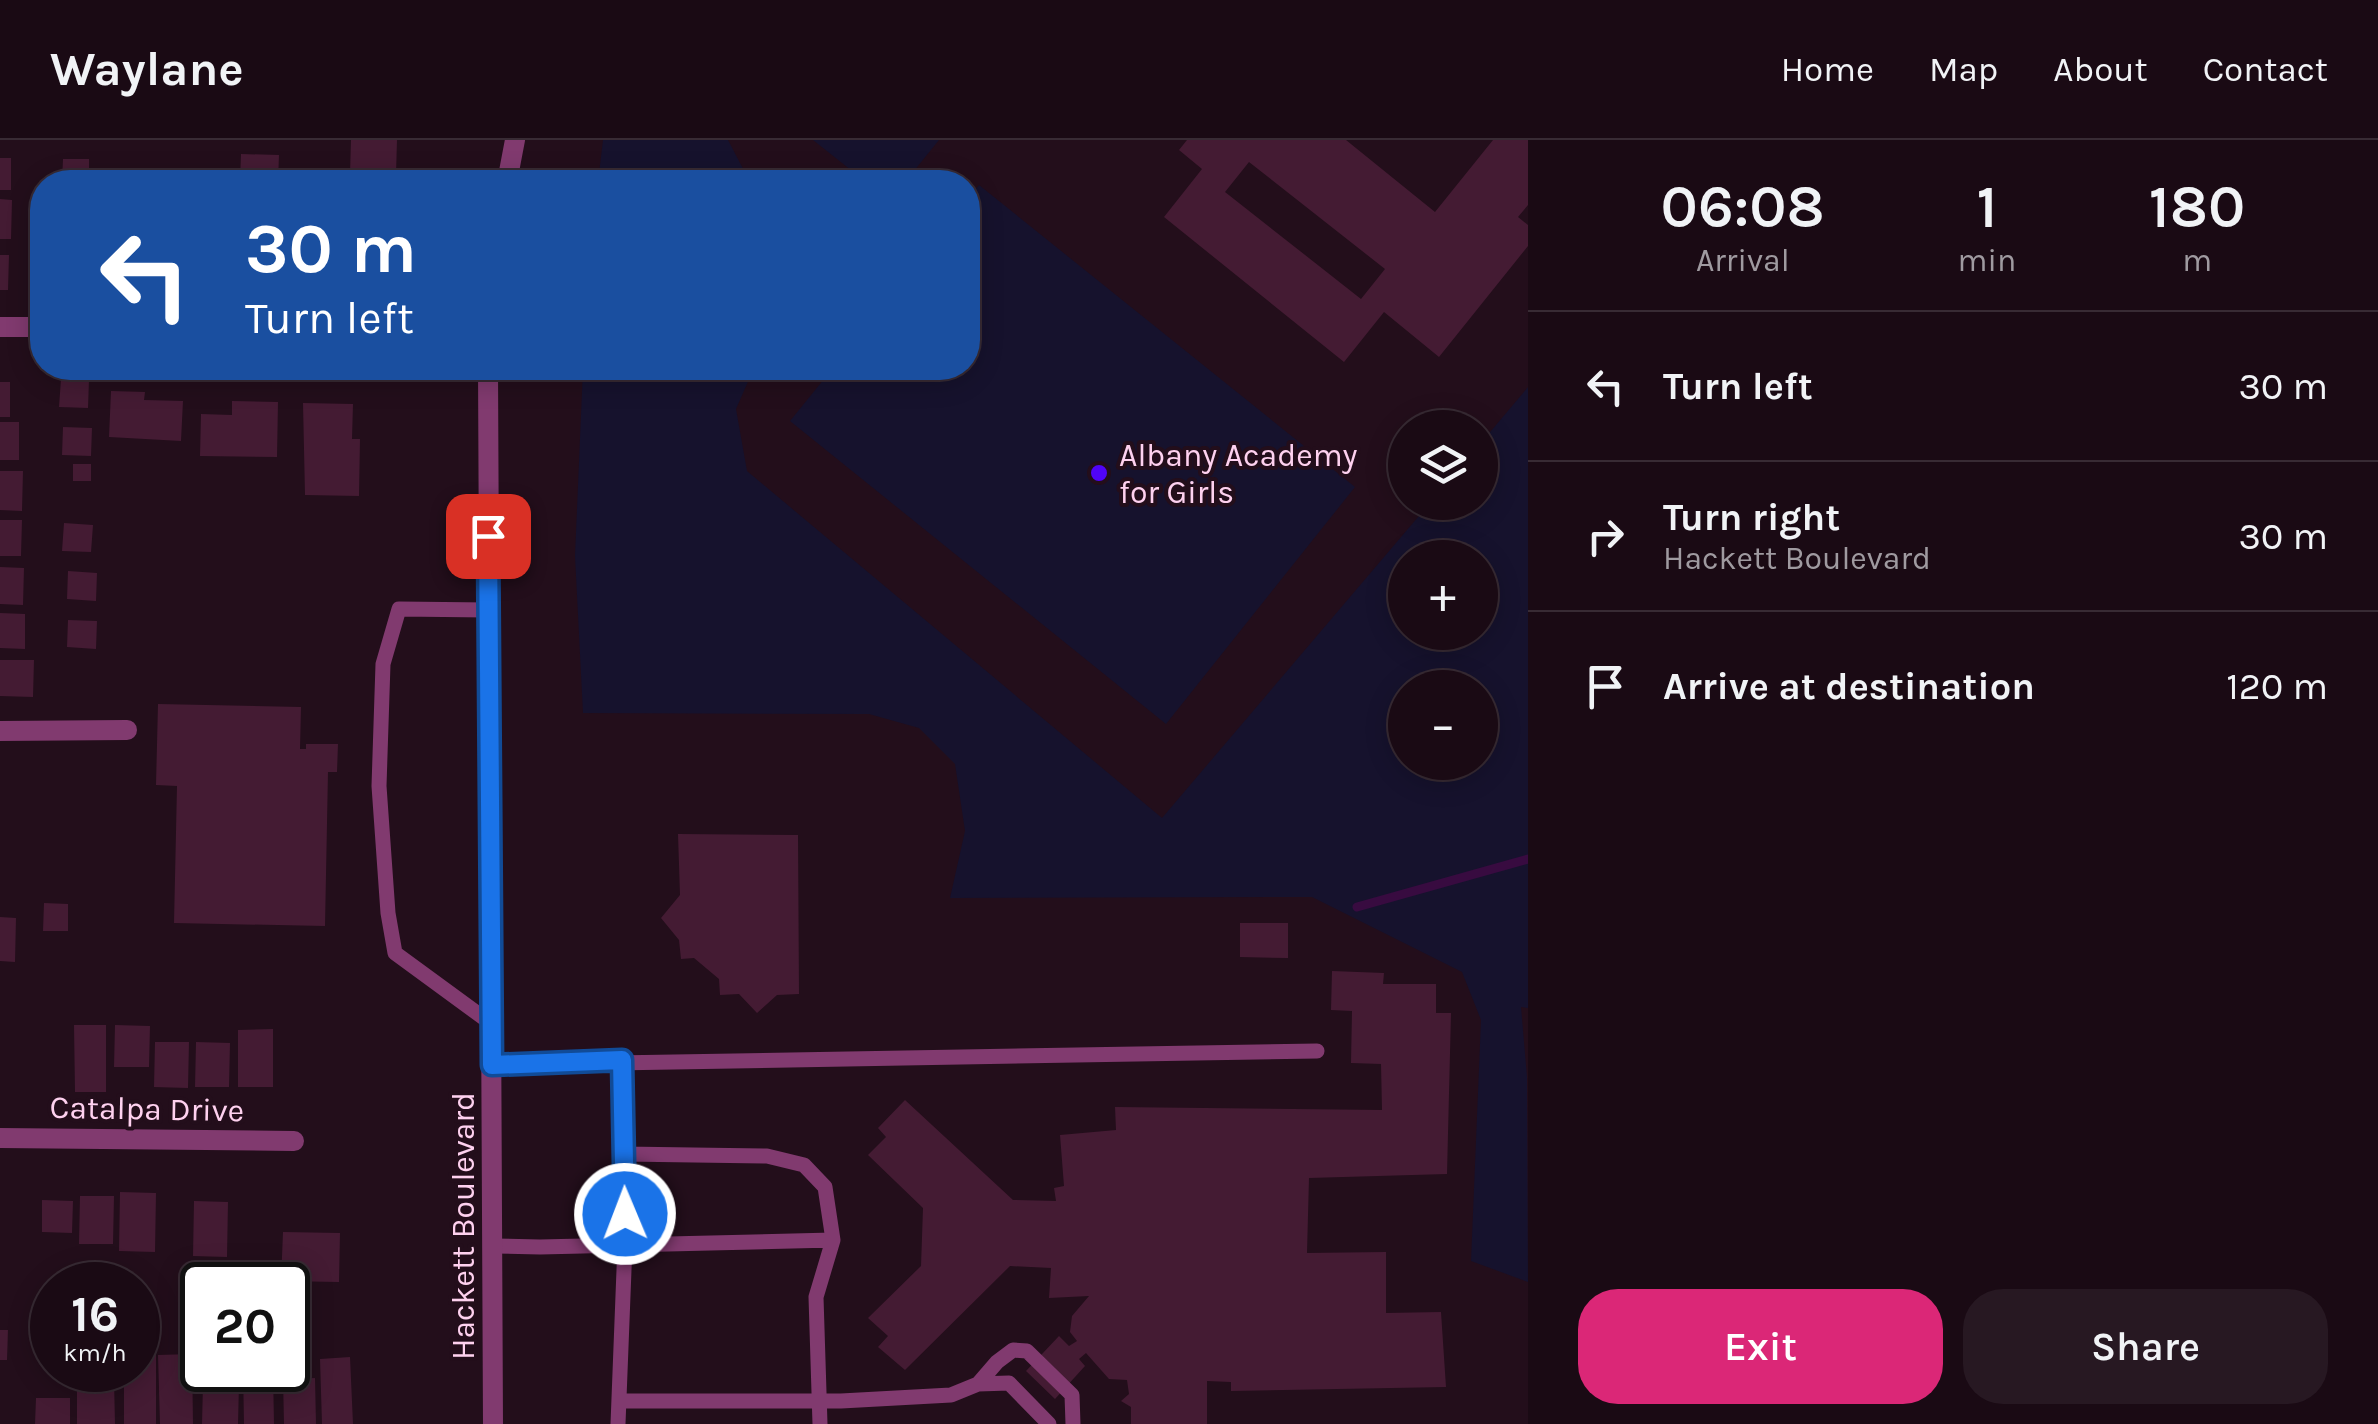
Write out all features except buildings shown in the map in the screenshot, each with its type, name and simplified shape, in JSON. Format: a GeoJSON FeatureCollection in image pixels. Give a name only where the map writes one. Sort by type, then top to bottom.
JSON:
{"type":"FeatureCollection","features":[{"type":"Feature","properties":{"kind":"street"},"geometry":{"type":"LineString","coordinates":[[509,170],[515,140]]}},
{"type":"Feature","properties":{"kind":"street"},"geometry":{"type":"LineString","coordinates":[[0,327],[30,326]]}},
{"type":"Feature","properties":{"kind":"street","name":"Hackett Boulevard"},"geometry":{"type":"LineString","coordinates":[[488,380],[493,1424]]}},
{"type":"Feature","properties":{"kind":"street"},"geometry":{"type":"LineString","coordinates":[[0,731],[127,730]]}},
{"type":"Feature","properties":{"kind":"street","name":"Catalpa Drive"},"geometry":{"type":"LineString","coordinates":[[0,1138],[294,1141]]}},
{"type":"Feature","properties":{"kind":"lane"},"geometry":{"type":"LineString","coordinates":[[488,610],[399,609],[383,664],[380,786],[394,953],[492,1024]]}},
{"type":"Feature","properties":{"kind":"lane"},"geometry":{"type":"LineString","coordinates":[[492,1065],[1316,1050]]}},
{"type":"Feature","properties":{"kind":"lane"},"geometry":{"type":"LineString","coordinates":[[618,1424],[625,1244],[622,1060]]}},
{"type":"Feature","properties":{"kind":"lane"},"geometry":{"type":"LineString","coordinates":[[624,1154],[767,1156],[804,1165],[825,1187],[833,1240],[816,1297],[820,1424]]}},
{"type":"Feature","properties":{"kind":"lane"},"geometry":{"type":"LineString","coordinates":[[494,1246],[833,1240]]}},
{"type":"Feature","properties":{"kind":"lane"},"geometry":{"type":"LineString","coordinates":[[978,1384],[1013,1350],[1027,1352],[1072,1395],[1073,1424]]}},
{"type":"Feature","properties":{"kind":"lane"},"geometry":{"type":"LineString","coordinates":[[619,1401],[951,1395],[978,1384],[1008,1383],[1048,1424]]}},
{"type":"Feature","properties":{"kind":"shaded area"},"geometry":{"type":"Polygon","coordinates":[[[603,140],[728,140],[744,170],[599,170],[603,140]]]}},
{"type":"Feature","properties":{"kind":"shaded area"},"geometry":{"type":"Polygon","coordinates":[[[813,140],[939,140],[915,170],[851,170],[813,140]]]}},
{"type":"Feature","properties":{"kind":"shaded area"},"geometry":{"type":"Polygon","coordinates":[[[980,186],[1355,487],[1166,724],[790,421],[823,380],[980,380],[980,186]]]}},
{"type":"Feature","properties":{"kind":"shaded area"},"geometry":{"type":"Polygon","coordinates":[[[582,380],[749,380],[736,409],[747,471],[1162,818],[1388,552],[1388,650],[1498,650],[1498,540],[1399,540],[1416,520],[1498,520],[1498,423],[1528,387],[1528,1008],[1521,1007],[1527,1077],[1528,1282],[1471,1261],[1481,1020],[1462,972],[1312,897],[950,898],[965,831],[955,764],[919,728],[869,714],[583,713],[575,556],[582,380]]]}},
{"type":"Feature","properties":{"kind":"waterway"},"geometry":{"type":"LineString","coordinates":[[1357,907],[1528,859]]}},
{"type":"Feature","properties":{"kind":"place","name":"Albany Academy for Girls"},"geometry":{"type":"Point","coordinates":[1099,473]}},
{"type":"Feature","properties":{"kind":"route"},"geometry":{"type":"LineString","coordinates":[[488,536],[492,1065],[622,1060],[625,1214]]}}]}
